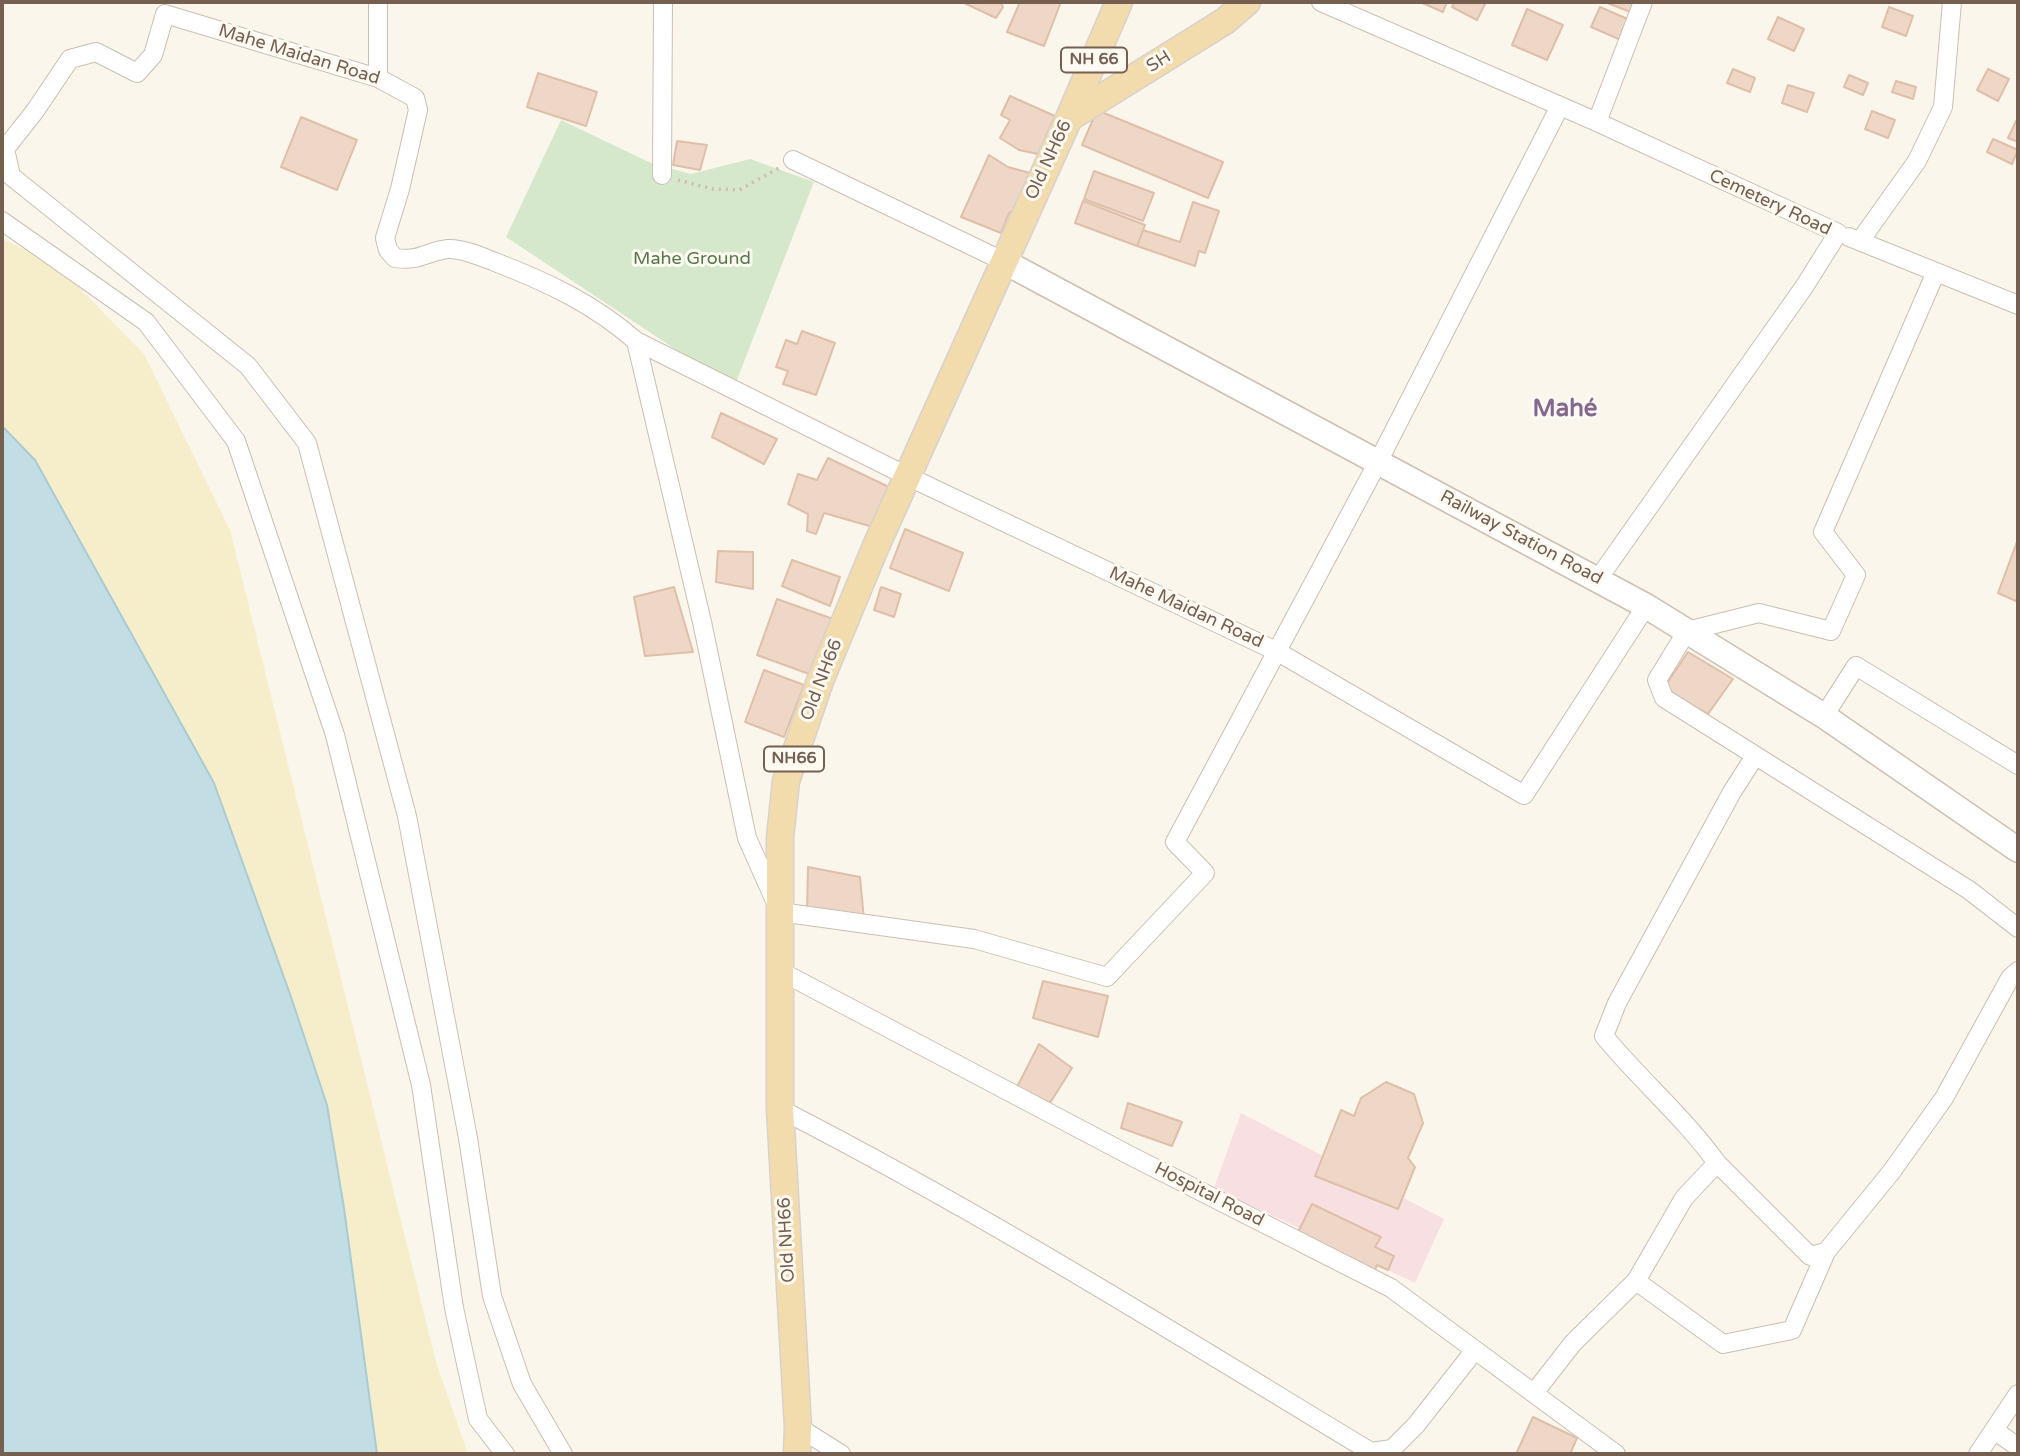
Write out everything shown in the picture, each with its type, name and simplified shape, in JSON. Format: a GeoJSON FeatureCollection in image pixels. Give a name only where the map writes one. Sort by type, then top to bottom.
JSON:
{"type":"FeatureCollection","features":[{"type":"Feature","properties":{"kind":"main road","name":"Old NH66"},"geometry":{"type":"LineString","coordinates":[[797,1454],[798,1427],[780,1109],[779,838],[786,782],[820,681],[907,476],[1119,2]]}},
{"type":"Feature","properties":{"kind":"main road","name":"SH"},"geometry":{"type":"LineString","coordinates":[[1069,118],[1225,21],[1247,2]]}},
{"type":"Feature","properties":{"kind":"street"},"geometry":{"type":"LineString","coordinates":[[378,2],[378,78]]}},
{"type":"Feature","properties":{"kind":"street"},"geometry":{"type":"LineString","coordinates":[[662,175],[663,2]]}},
{"type":"Feature","properties":{"kind":"street","name":"Cemetery Road"},"geometry":{"type":"LineString","coordinates":[[1321,2],[1597,122],[1838,233],[1804,287],[1598,579]]}},
{"type":"Feature","properties":{"kind":"street"},"geometry":{"type":"LineString","coordinates":[[1597,122],[1643,2]]}},
{"type":"Feature","properties":{"kind":"street"},"geometry":{"type":"LineString","coordinates":[[1860,241],[1917,161],[1944,107],[1952,2]]}},
{"type":"Feature","properties":{"kind":"street","name":"Mahe Maidan Road"},"geometry":{"type":"LineString","coordinates":[[564,1454],[522,1384],[492,1296],[468,1138],[407,816],[307,443],[248,366],[11,176],[5,149],[36,111],[70,59],[96,52],[137,74],[153,55],[165,14],[378,78],[415,98],[418,110],[400,189],[385,238],[388,250],[395,258],[416,259],[449,249],[476,255],[559,288],[605,315],[636,341],[907,476],[1278,652],[1524,794],[1646,606]]}},
{"type":"Feature","properties":{"kind":"street"},"geometry":{"type":"LineString","coordinates":[[636,341],[702,622],[747,838],[780,912],[974,939],[1107,977],[1205,873],[1175,842],[1378,462],[1560,106]]}},
{"type":"Feature","properties":{"kind":"street"},"geometry":{"type":"LineString","coordinates":[[793,160],[1003,261]]}},
{"type":"Feature","properties":{"kind":"street"},"geometry":{"type":"LineString","coordinates":[[2,221],[146,323],[236,441],[335,735],[421,1085],[454,1308],[478,1419],[505,1454]]}},
{"type":"Feature","properties":{"kind":"street"},"geometry":{"type":"LineString","coordinates":[[1838,233],[2018,305]]}},
{"type":"Feature","properties":{"kind":"street","name":"Railway Station Road"},"geometry":{"type":"LineString","coordinates":[[1003,261],[1646,606],[1824,716],[2018,850]]}},
{"type":"Feature","properties":{"kind":"street"},"geometry":{"type":"LineString","coordinates":[[1936,272],[1823,532],[1856,575],[1831,631],[1759,613],[1687,631],[1657,680],[1664,698],[1969,890],[2018,928]]}},
{"type":"Feature","properties":{"kind":"street"},"geometry":{"type":"LineString","coordinates":[[1824,716],[1856,666],[2018,765]]}},
{"type":"Feature","properties":{"kind":"street"},"geometry":{"type":"LineString","coordinates":[[1755,756],[1623,992],[1604,1036],[1630,1069],[1698,1136],[1717,1163],[1810,1256],[1826,1252]]}},
{"type":"Feature","properties":{"kind":"street","name":"Hospital Road"},"geometry":{"type":"LineString","coordinates":[[780,971],[1129,1155],[1391,1288],[1616,1454]]}},
{"type":"Feature","properties":{"kind":"street"},"geometry":{"type":"LineString","coordinates":[[1636,1281],[1723,1344],[1792,1330],[1826,1252],[1892,1171],[1944,1098],[2004,988],[2018,971]]}},
{"type":"Feature","properties":{"kind":"street"},"geometry":{"type":"LineString","coordinates":[[780,1109],[1030,1247],[1371,1452],[1392,1449],[1416,1425],[1475,1350]]}},
{"type":"Feature","properties":{"kind":"street"},"geometry":{"type":"LineString","coordinates":[[1534,1393],[1573,1343],[1636,1281],[1684,1198],[1717,1163]]}},
{"type":"Feature","properties":{"kind":"street"},"geometry":{"type":"LineString","coordinates":[[1978,1454],[2018,1394]]}},
{"type":"Feature","properties":{"kind":"street"},"geometry":{"type":"LineString","coordinates":[[798,1427],[841,1454]]}},
{"type":"Feature","properties":{"kind":"street"},"geometry":{"type":"LineString","coordinates":[[1994,1430],[2018,1447]]}},
{"type":"Feature","properties":{"kind":"path"},"geometry":{"type":"LineString","coordinates":[[662,175],[713,189],[739,190],[793,160]]}},
{"type":"Feature","properties":{"kind":"shaded area"},"geometry":{"type":"Polygon","coordinates":[[[1241,1113],[1444,1219],[1415,1283],[1214,1188],[1241,1113]]]}},
{"type":"Feature","properties":{"kind":"green space","name":"Mahe Ground"},"geometry":{"type":"Polygon","coordinates":[[[561,120],[651,163],[691,174],[750,159],[814,182],[735,385],[693,361],[506,237],[561,120]]]}},
{"type":"Feature","properties":{"kind":"sand"},"geometry":{"type":"Polygon","coordinates":[[[2,239],[53,261],[144,354],[230,530],[436,1362],[468,1454],[377,1454],[344,1208],[327,1105],[214,784],[35,460],[2,426],[2,239]]]}},
{"type":"Feature","properties":{"kind":"water"},"geometry":{"type":"Polygon","coordinates":[[[2,426],[35,460],[214,783],[327,1105],[344,1208],[377,1454],[2,1454],[2,426]]]}},
{"type":"Feature","properties":{"kind":"building"},"geometry":{"type":"Polygon","coordinates":[[[962,2],[1001,2],[1003,7],[996,18],[962,2]]]}},
{"type":"Feature","properties":{"kind":"building"},"geometry":{"type":"Polygon","coordinates":[[[1020,2],[1061,2],[1044,46],[1007,32],[1020,2]]]}},
{"type":"Feature","properties":{"kind":"building"},"geometry":{"type":"Polygon","coordinates":[[[1420,2],[1447,2],[1443,12],[1420,2]]]}},
{"type":"Feature","properties":{"kind":"building"},"geometry":{"type":"Polygon","coordinates":[[[1454,2],[1486,2],[1477,20],[1452,7],[1454,2]]]}},
{"type":"Feature","properties":{"kind":"building"},"geometry":{"type":"Polygon","coordinates":[[[1605,2],[1637,2],[1633,13],[1605,2]]]}},
{"type":"Feature","properties":{"kind":"building"},"geometry":{"type":"Polygon","coordinates":[[[1600,7],[1630,20],[1621,40],[1591,27],[1600,7]]]}},
{"type":"Feature","properties":{"kind":"building"},"geometry":{"type":"Polygon","coordinates":[[[1889,7],[1913,16],[1906,36],[1882,27],[1889,7]]]}},
{"type":"Feature","properties":{"kind":"building"},"geometry":{"type":"Polygon","coordinates":[[[1527,9],[1563,25],[1547,60],[1512,45],[1527,9]]]}},
{"type":"Feature","properties":{"kind":"building"},"geometry":{"type":"Polygon","coordinates":[[[1778,17],[1804,29],[1794,51],[1768,39],[1778,17]]]}},
{"type":"Feature","properties":{"kind":"building"},"geometry":{"type":"Polygon","coordinates":[[[1733,69],[1755,78],[1750,92],[1727,83],[1733,69]]]}},
{"type":"Feature","properties":{"kind":"building"},"geometry":{"type":"Polygon","coordinates":[[[1988,69],[2009,79],[1998,101],[1977,90],[1988,69]]]}},
{"type":"Feature","properties":{"kind":"building"},"geometry":{"type":"Polygon","coordinates":[[[538,73],[597,92],[586,126],[527,107],[538,73]]]}},
{"type":"Feature","properties":{"kind":"building"},"geometry":{"type":"Polygon","coordinates":[[[1849,75],[1868,83],[1863,95],[1844,87],[1849,75]]]}},
{"type":"Feature","properties":{"kind":"building"},"geometry":{"type":"Polygon","coordinates":[[[1896,81],[1916,87],[1913,99],[1892,92],[1896,81]]]}},
{"type":"Feature","properties":{"kind":"building"},"geometry":{"type":"Polygon","coordinates":[[[1788,85],[1814,93],[1807,112],[1782,103],[1788,85]]]}},
{"type":"Feature","properties":{"kind":"building"},"geometry":{"type":"Polygon","coordinates":[[[1010,96],[1055,116],[1038,154],[1019,150],[1000,138],[1010,120],[1001,115],[1010,96]]]}},
{"type":"Feature","properties":{"kind":"building"},"geometry":{"type":"Polygon","coordinates":[[[1097,110],[1223,162],[1208,198],[1082,145],[1097,110]]]}},
{"type":"Feature","properties":{"kind":"building"},"geometry":{"type":"Polygon","coordinates":[[[1872,111],[1895,120],[1888,138],[1865,129],[1872,111]]]}},
{"type":"Feature","properties":{"kind":"building"},"geometry":{"type":"Polygon","coordinates":[[[301,117],[357,140],[337,190],[281,167],[301,117]]]}},
{"type":"Feature","properties":{"kind":"building"},"geometry":{"type":"Polygon","coordinates":[[[2016,121],[2018,122],[2018,142],[2008,138],[2016,121]]]}},
{"type":"Feature","properties":{"kind":"building"},"geometry":{"type":"Polygon","coordinates":[[[1993,139],[2018,150],[2012,164],[1987,152],[1993,139]]]}},
{"type":"Feature","properties":{"kind":"building"},"geometry":{"type":"Polygon","coordinates":[[[677,141],[707,145],[700,170],[673,165],[677,141]]]}},
{"type":"Feature","properties":{"kind":"building"},"geometry":{"type":"Polygon","coordinates":[[[989,155],[1008,167],[1030,173],[1017,210],[1009,213],[1001,233],[961,217],[989,155]]]}},
{"type":"Feature","properties":{"kind":"building"},"geometry":{"type":"Polygon","coordinates":[[[1094,171],[1154,193],[1143,221],[1084,199],[1094,171]]]}},
{"type":"Feature","properties":{"kind":"building"},"geometry":{"type":"Polygon","coordinates":[[[1083,201],[1145,225],[1137,246],[1075,223],[1083,201]]]}},
{"type":"Feature","properties":{"kind":"building"},"geometry":{"type":"Polygon","coordinates":[[[1193,202],[1219,211],[1205,253],[1199,251],[1195,266],[1137,246],[1143,230],[1180,242],[1193,202]]]}},
{"type":"Feature","properties":{"kind":"building"},"geometry":{"type":"Polygon","coordinates":[[[802,331],[835,343],[816,395],[783,384],[788,371],[776,367],[786,340],[797,344],[802,331]]]}},
{"type":"Feature","properties":{"kind":"building"},"geometry":{"type":"Polygon","coordinates":[[[721,413],[777,439],[764,464],[712,437],[721,413]]]}},
{"type":"Feature","properties":{"kind":"building"},"geometry":{"type":"Polygon","coordinates":[[[828,458],[889,487],[873,527],[824,513],[816,534],[807,531],[808,514],[788,504],[798,474],[817,480],[828,458]]]}},
{"type":"Feature","properties":{"kind":"building"},"geometry":{"type":"Polygon","coordinates":[[[905,529],[963,553],[949,591],[890,568],[905,529]]]}},
{"type":"Feature","properties":{"kind":"building"},"geometry":{"type":"Polygon","coordinates":[[[2018,539],[2018,602],[1998,593],[2018,539]]]}},
{"type":"Feature","properties":{"kind":"building"},"geometry":{"type":"Polygon","coordinates":[[[718,551],[753,552],[753,589],[716,582],[718,551]]]}},
{"type":"Feature","properties":{"kind":"building"},"geometry":{"type":"Polygon","coordinates":[[[792,560],[840,577],[830,606],[782,586],[792,560]]]}},
{"type":"Feature","properties":{"kind":"building"},"geometry":{"type":"Polygon","coordinates":[[[674,587],[693,652],[645,656],[634,597],[674,587]]]}},
{"type":"Feature","properties":{"kind":"building"},"geometry":{"type":"Polygon","coordinates":[[[881,587],[901,594],[894,617],[874,610],[881,587]]]}},
{"type":"Feature","properties":{"kind":"building"},"geometry":{"type":"Polygon","coordinates":[[[777,599],[833,619],[812,675],[757,655],[777,599]]]}},
{"type":"Feature","properties":{"kind":"building"},"geometry":{"type":"Polygon","coordinates":[[[1688,652],[1733,679],[1708,714],[1663,689],[1688,652]]]}},
{"type":"Feature","properties":{"kind":"building"},"geometry":{"type":"Polygon","coordinates":[[[764,670],[804,685],[784,737],[745,722],[764,670]]]}},
{"type":"Feature","properties":{"kind":"building"},"geometry":{"type":"Polygon","coordinates":[[[808,867],[860,877],[864,920],[807,911],[808,867]]]}},
{"type":"Feature","properties":{"kind":"building"},"geometry":{"type":"Polygon","coordinates":[[[1043,981],[1108,996],[1098,1037],[1033,1018],[1043,981]]]}},
{"type":"Feature","properties":{"kind":"building"},"geometry":{"type":"Polygon","coordinates":[[[1039,1044],[1072,1068],[1050,1103],[1017,1087],[1039,1044]]]}},
{"type":"Feature","properties":{"kind":"building"},"geometry":{"type":"Polygon","coordinates":[[[1386,1082],[1414,1094],[1423,1123],[1408,1158],[1415,1167],[1398,1209],[1315,1176],[1341,1110],[1354,1116],[1361,1098],[1386,1082]]]}},
{"type":"Feature","properties":{"kind":"building"},"geometry":{"type":"Polygon","coordinates":[[[1128,1103],[1182,1122],[1172,1146],[1121,1128],[1128,1103]]]}},
{"type":"Feature","properties":{"kind":"building"},"geometry":{"type":"Polygon","coordinates":[[[1312,1204],[1381,1237],[1375,1247],[1394,1256],[1388,1270],[1377,1265],[1374,1273],[1297,1234],[1312,1204]]]}},
{"type":"Feature","properties":{"kind":"building"},"geometry":{"type":"Polygon","coordinates":[[[1533,1417],[1577,1438],[1570,1454],[1516,1454],[1533,1417]]]}},
{"type":"Feature","properties":{"kind":"district","name":"Mahé"},"geometry":{"type":"Point","coordinates":[1565,410]}}]}
